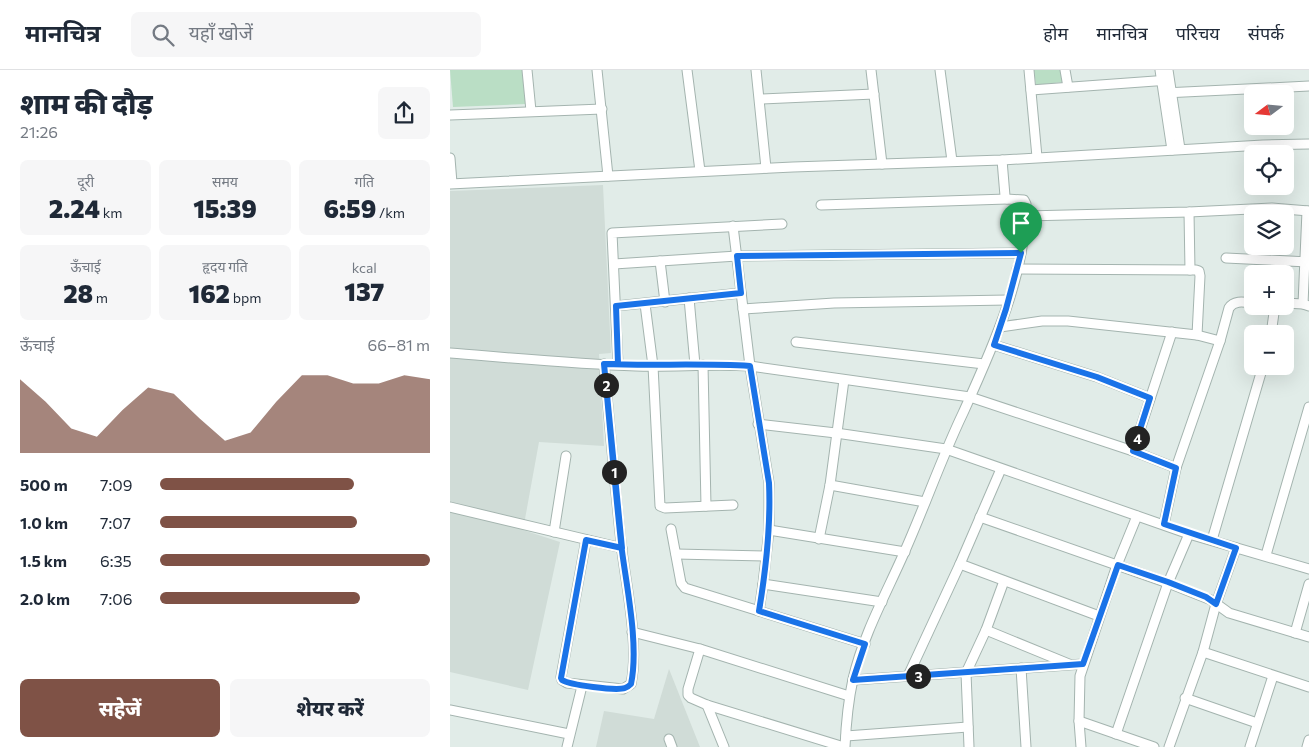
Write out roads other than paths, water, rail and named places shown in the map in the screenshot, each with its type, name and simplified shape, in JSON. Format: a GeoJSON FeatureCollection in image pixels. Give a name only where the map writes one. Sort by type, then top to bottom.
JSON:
{"type":"FeatureCollection","features":[{"type":"Feature","properties":{"kind":"street"},"geometry":{"type":"LineString","coordinates":[[527,70],[531,111]]}},
{"type":"Feature","properties":{"kind":"street"},"geometry":{"type":"LineString","coordinates":[[597,70],[608,176]]}},
{"type":"Feature","properties":{"kind":"street"},"geometry":{"type":"LineString","coordinates":[[687,70],[700,171]]}},
{"type":"Feature","properties":{"kind":"street"},"geometry":{"type":"LineString","coordinates":[[756,70],[766,168]]}},
{"type":"Feature","properties":{"kind":"street"},"geometry":{"type":"LineString","coordinates":[[871,70],[882,164]]}},
{"type":"Feature","properties":{"kind":"street"},"geometry":{"type":"LineString","coordinates":[[940,70],[952,161]]}},
{"type":"Feature","properties":{"kind":"street"},"geometry":{"type":"LineString","coordinates":[[1029,70],[1037,157]]}},
{"type":"Feature","properties":{"kind":"street"},"geometry":{"type":"LineString","coordinates":[[1065,70],[1068,87]]}},
{"type":"Feature","properties":{"kind":"street"},"geometry":{"type":"LineString","coordinates":[[1160,70],[1166,81]]}},
{"type":"Feature","properties":{"kind":"street"},"geometry":{"type":"LineString","coordinates":[[1168,70],[1166,81],[1167,93],[1176,149]]}},
{"type":"Feature","properties":{"kind":"street"},"geometry":{"type":"LineString","coordinates":[[1031,90],[1166,81]]}},
{"type":"Feature","properties":{"kind":"street"},"geometry":{"type":"LineString","coordinates":[[1167,93],[1309,86]]}},
{"type":"Feature","properties":{"kind":"street"},"geometry":{"type":"LineString","coordinates":[[760,99],[874,94]]}},
{"type":"Feature","properties":{"kind":"street"},"geometry":{"type":"LineString","coordinates":[[450,115],[602,109]]}},
{"type":"Feature","properties":{"kind":"street"},"geometry":{"type":"LineString","coordinates":[[450,158],[451,183],[766,168],[1002,160],[1176,149],[1309,144]]}},
{"type":"Feature","properties":{"kind":"street"},"geometry":{"type":"LineString","coordinates":[[1002,160],[1005,196],[1008,199]]}},
{"type":"Feature","properties":{"kind":"street"},"geometry":{"type":"LineString","coordinates":[[700,649],[689,681],[687,692],[691,698],[707,705],[845,747],[853,680],[865,644],[905,552],[946,449],[994,345],[1017,269],[1026,216],[1025,201],[1022,199],[821,205]]}},
{"type":"Feature","properties":{"kind":"street"},"geometry":{"type":"LineString","coordinates":[[1026,216],[1272,208],[1308,211],[1306,305]]}},
{"type":"Feature","properties":{"kind":"street"},"geometry":{"type":"LineString","coordinates":[[1189,212],[1190,270]]}},
{"type":"Feature","properties":{"kind":"street"},"geometry":{"type":"LineString","coordinates":[[618,364],[612,236],[614,233],[782,224]]}},
{"type":"Feature","properties":{"kind":"street"},"geometry":{"type":"LineString","coordinates":[[733,226],[758,424],[769,483],[769,530],[764,584],[759,611]]}},
{"type":"Feature","properties":{"kind":"street"},"geometry":{"type":"LineString","coordinates":[[614,264],[737,256],[1021,253]]}},
{"type":"Feature","properties":{"kind":"street"},"geometry":{"type":"LineString","coordinates":[[1226,258],[1307,262]]}},
{"type":"Feature","properties":{"kind":"street"},"geometry":{"type":"LineString","coordinates":[[660,261],[665,302]]}},
{"type":"Feature","properties":{"kind":"street"},"geometry":{"type":"LineString","coordinates":[[1017,269],[1199,271],[1197,335]]}},
{"type":"Feature","properties":{"kind":"street"},"geometry":{"type":"LineString","coordinates":[[616,306],[741,293]]}},
{"type":"Feature","properties":{"kind":"street"},"geometry":{"type":"LineString","coordinates":[[690,298],[699,365],[706,506]]}},
{"type":"Feature","properties":{"kind":"street"},"geometry":{"type":"LineString","coordinates":[[743,309],[834,303],[1008,300]]}},
{"type":"Feature","properties":{"kind":"street"},"geometry":{"type":"LineString","coordinates":[[1164,524],[1176,468],[1220,340],[1227,313],[1232,304],[1244,303]]}},
{"type":"Feature","properties":{"kind":"street"},"geometry":{"type":"LineString","coordinates":[[645,304],[653,366],[660,506],[665,508],[733,505]]}},
{"type":"Feature","properties":{"kind":"street"},"geometry":{"type":"LineString","coordinates":[[1000,327],[1068,320],[1197,335],[1220,340]]}},
{"type":"Feature","properties":{"kind":"street"},"geometry":{"type":"LineString","coordinates":[[1133,451],[1172,332]]}},
{"type":"Feature","properties":{"kind":"street"},"geometry":{"type":"LineString","coordinates":[[796,342],[984,364]]}},
{"type":"Feature","properties":{"kind":"street"},"geometry":{"type":"LineString","coordinates":[[994,345],[1097,377],[1150,398]]}},
{"type":"Feature","properties":{"kind":"street"},"geometry":{"type":"LineString","coordinates":[[450,353],[560,363],[653,366],[750,366],[970,397],[1133,451],[1176,468]]}},
{"type":"Feature","properties":{"kind":"street"},"geometry":{"type":"LineString","coordinates":[[586,540],[561,678],[564,682],[582,686],[623,689],[631,684],[633,675],[632,632],[604,364]]}},
{"type":"Feature","properties":{"kind":"street"},"geometry":{"type":"LineString","coordinates":[[1212,540],[1260,375]]}},
{"type":"Feature","properties":{"kind":"street"},"geometry":{"type":"LineString","coordinates":[[819,539],[830,485],[844,380]]}},
{"type":"Feature","properties":{"kind":"street"},"geometry":{"type":"LineString","coordinates":[[1266,555],[1309,407]]}},
{"type":"Feature","properties":{"kind":"street"},"geometry":{"type":"LineString","coordinates":[[758,424],[946,449],[1189,534],[1309,569]]}},
{"type":"Feature","properties":{"kind":"street"},"geometry":{"type":"LineString","coordinates":[[554,532],[566,456]]}},
{"type":"Feature","properties":{"kind":"street"},"geometry":{"type":"LineString","coordinates":[[908,676],[960,564],[1001,469]]}},
{"type":"Feature","properties":{"kind":"street"},"geometry":{"type":"LineString","coordinates":[[830,485],[925,502]]}},
{"type":"Feature","properties":{"kind":"street"},"geometry":{"type":"LineString","coordinates":[[450,507],[622,548]]}},
{"type":"Feature","properties":{"kind":"street"},"geometry":{"type":"LineString","coordinates":[[1081,747],[1079,721],[1080,676],[1099,616],[1137,516]]}},
{"type":"Feature","properties":{"kind":"street"},"geometry":{"type":"LineString","coordinates":[[980,517],[1168,582],[1206,597],[1229,613],[1309,637]]}},
{"type":"Feature","properties":{"kind":"street"},"geometry":{"type":"LineString","coordinates":[[671,529],[683,587],[865,644]]}},
{"type":"Feature","properties":{"kind":"street"},"geometry":{"type":"LineString","coordinates":[[769,530],[905,552]]}},
{"type":"Feature","properties":{"kind":"street"},"geometry":{"type":"LineString","coordinates":[[1116,734],[1168,582],[1189,534]]}},
{"type":"Feature","properties":{"kind":"street"},"geometry":{"type":"LineString","coordinates":[[1169,747],[1236,548]]}},
{"type":"Feature","properties":{"kind":"street"},"geometry":{"type":"LineString","coordinates":[[676,554],[766,556]]}},
{"type":"Feature","properties":{"kind":"street"},"geometry":{"type":"LineString","coordinates":[[960,564],[1099,616]]}},
{"type":"Feature","properties":{"kind":"street"},"geometry":{"type":"LineString","coordinates":[[969,747],[966,673],[986,630],[1004,581]]}},
{"type":"Feature","properties":{"kind":"street"},"geometry":{"type":"LineString","coordinates":[[764,584],[882,602]]}},
{"type":"Feature","properties":{"kind":"street"},"geometry":{"type":"LineString","coordinates":[[1295,633],[1309,584]]}},
{"type":"Feature","properties":{"kind":"street"},"geometry":{"type":"LineString","coordinates":[[986,630],[1071,665]]}},
{"type":"Feature","properties":{"kind":"street"},"geometry":{"type":"LineString","coordinates":[[632,632],[700,649],[850,696]]}},
{"type":"Feature","properties":{"kind":"street"},"geometry":{"type":"LineString","coordinates":[[1202,652],[1309,687]]}},
{"type":"Feature","properties":{"kind":"street"},"geometry":{"type":"LineString","coordinates":[[853,680],[1083,664]]}},
{"type":"Feature","properties":{"kind":"street"},"geometry":{"type":"LineString","coordinates":[[1021,668],[1026,747]]}},
{"type":"Feature","properties":{"kind":"street"},"geometry":{"type":"LineString","coordinates":[[1250,747],[1273,676]]}},
{"type":"Feature","properties":{"kind":"street"},"geometry":{"type":"LineString","coordinates":[[567,747],[582,686]]}},
{"type":"Feature","properties":{"kind":"street"},"geometry":{"type":"LineString","coordinates":[[1185,698],[1257,723]]}},
{"type":"Feature","properties":{"kind":"street"},"geometry":{"type":"LineString","coordinates":[[707,705],[724,747]]}},
{"type":"Feature","properties":{"kind":"street"},"geometry":{"type":"LineString","coordinates":[[450,710],[570,734]]}},
{"type":"Feature","properties":{"kind":"street"},"geometry":{"type":"LineString","coordinates":[[1079,721],[1154,747]]}},
{"type":"Feature","properties":{"kind":"street"},"geometry":{"type":"LineString","coordinates":[[846,736],[968,727]]}},
{"type":"Feature","properties":{"kind":"street"},"geometry":{"type":"LineString","coordinates":[[1307,747],[1309,740]]}}]}
